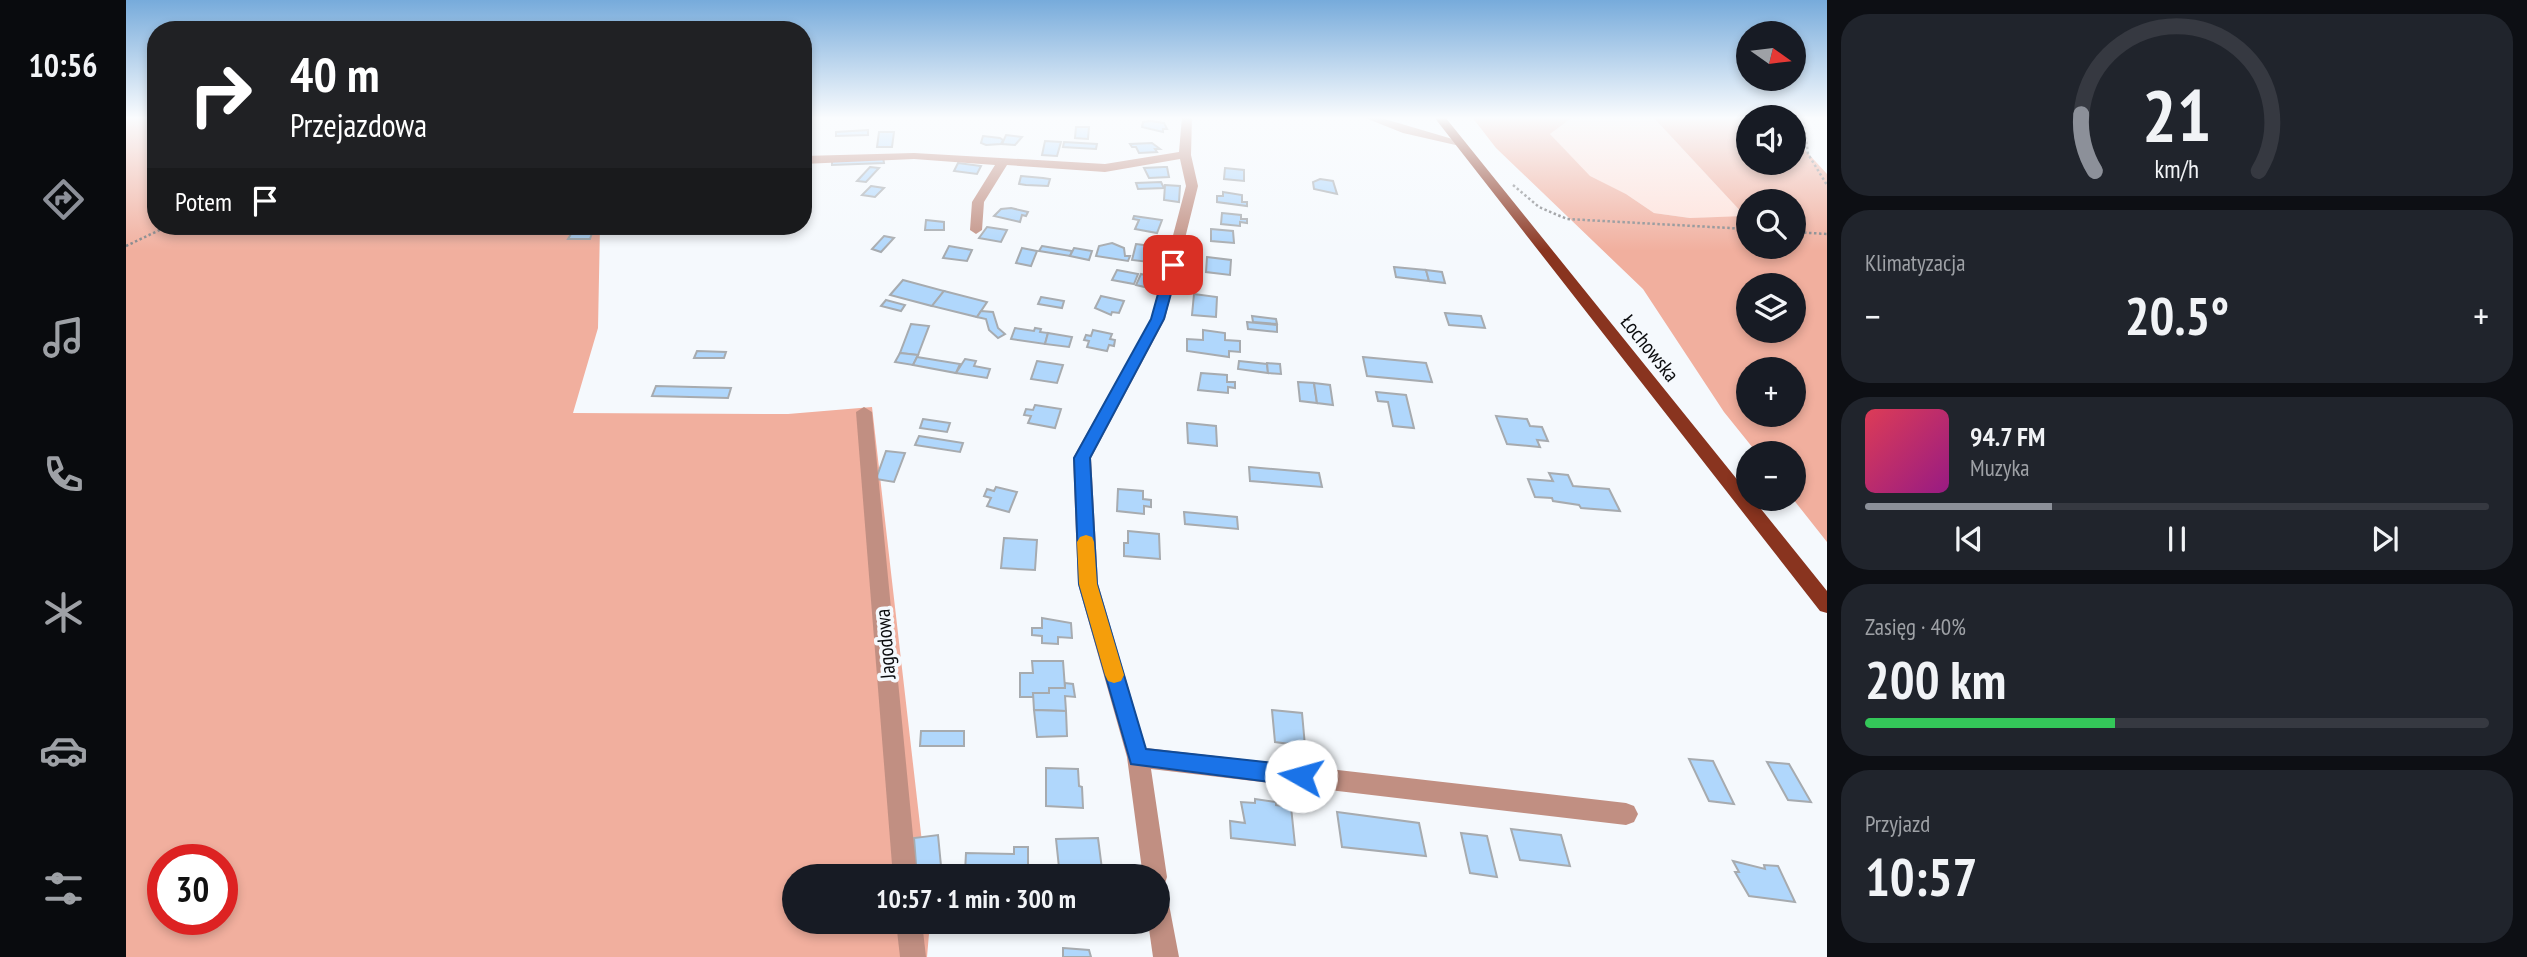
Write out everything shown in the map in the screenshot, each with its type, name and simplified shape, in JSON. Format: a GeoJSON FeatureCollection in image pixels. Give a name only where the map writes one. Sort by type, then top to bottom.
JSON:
{"type":"FeatureCollection","features":[{"type":"Feature","properties":{"kind":"main road","name":"Łochowska"},"geometry":{"type":"LineString","coordinates":[[1475,162],[1827,604]]}},
{"type":"Feature","properties":{"kind":"street"},"geometry":{"type":"LineString","coordinates":[[998,162],[1105,168],[1144,162]]}},
{"type":"Feature","properties":{"kind":"street"},"geometry":{"type":"LineString","coordinates":[[976,230],[978,202],[1003,162]]}},
{"type":"Feature","properties":{"kind":"street"},"geometry":{"type":"LineString","coordinates":[[1153,864],[1138,757],[1088,584],[1082,458],[1158,319],[1192,186],[1187,162]]}},
{"type":"Feature","properties":{"kind":"street","name":"Jagodowa"},"geometry":{"type":"LineString","coordinates":[[864,412],[904,864]]}},
{"type":"Feature","properties":{"kind":"street"},"geometry":{"type":"LineString","coordinates":[[1138,757],[1626,814]]}},
{"type":"Feature","properties":{"kind":"street"},"geometry":{"type":"LineString","coordinates":[[910,934],[913,957]]}},
{"type":"Feature","properties":{"kind":"street"},"geometry":{"type":"LineString","coordinates":[[1163,934],[1166,957]]}},
{"type":"Feature","properties":{"kind":"path"},"geometry":{"type":"LineString","coordinates":[[1813,162],[1827,185]]}},
{"type":"Feature","properties":{"kind":"path"},"geometry":{"type":"LineString","coordinates":[[1510,182],[1545,211],[1567,219],[1736,228]]}},
{"type":"Feature","properties":{"kind":"path"},"geometry":{"type":"LineString","coordinates":[[1806,233],[1827,234]]}},
{"type":"Feature","properties":{"kind":"path"},"geometry":{"type":"LineString","coordinates":[[126,246],[149,235]]}},
{"type":"Feature","properties":{"kind":"shaded area"},"geometry":{"type":"Polygon","coordinates":[[[126,162],[147,162],[147,235],[600,235],[598,328],[573,413],[788,414],[872,407],[925,864],[782,864],[782,934],[929,934],[927,957],[126,957],[126,162]]]}},
{"type":"Feature","properties":{"kind":"shaded area"},"geometry":{"type":"Polygon","coordinates":[[[1510,162],[1576,162],[1590,176],[1626,194],[1654,213],[1690,218],[1736,216],[1736,259],[1806,259],[1806,189],[1736,189],[1736,206],[1695,162],[1736,162],[1736,175],[1806,175],[1806,162],[1816,162],[1827,174],[1827,542],[1802,511],[1806,511],[1806,441],[1747,441],[1736,427],[1806,427],[1806,357],[1736,357],[1736,427],[1643,289],[1510,162]]]}},
{"type":"Feature","properties":{"kind":"shaded area"},"geometry":{"type":"Polygon","coordinates":[[[1576,162],[1695,162],[1736,206],[1736,217],[1690,218],[1654,213],[1626,194],[1590,177],[1576,162]]]}},
{"type":"Feature","properties":{"kind":"building"},"geometry":{"type":"Polygon","coordinates":[[[832,162],[884,163],[832,165],[832,162]]]}},
{"type":"Feature","properties":{"kind":"building"},"geometry":{"type":"Polygon","coordinates":[[[958,163],[981,166],[977,174],[954,171],[958,163]]]}},
{"type":"Feature","properties":{"kind":"building"},"geometry":{"type":"Polygon","coordinates":[[[870,167],[879,168],[866,182],[857,181],[870,167]]]}},
{"type":"Feature","properties":{"kind":"building"},"geometry":{"type":"Polygon","coordinates":[[[1167,167],[1169,177],[1149,178],[1144,168],[1167,167]]]}},
{"type":"Feature","properties":{"kind":"building"},"geometry":{"type":"Polygon","coordinates":[[[1225,168],[1244,170],[1244,181],[1224,179],[1225,168]]]}},
{"type":"Feature","properties":{"kind":"building"},"geometry":{"type":"Polygon","coordinates":[[[1021,176],[1050,179],[1048,186],[1026,185],[1019,184],[1021,176]]]}},
{"type":"Feature","properties":{"kind":"building"},"geometry":{"type":"Polygon","coordinates":[[[1320,179],[1333,181],[1337,194],[1314,189],[1313,182],[1320,179]]]}},
{"type":"Feature","properties":{"kind":"building"},"geometry":{"type":"Polygon","coordinates":[[[1161,182],[1164,188],[1138,189],[1136,183],[1161,182]]]}},
{"type":"Feature","properties":{"kind":"building"},"geometry":{"type":"Polygon","coordinates":[[[1165,185],[1180,186],[1179,202],[1164,200],[1165,185]]]}},
{"type":"Feature","properties":{"kind":"building"},"geometry":{"type":"Polygon","coordinates":[[[871,186],[884,188],[875,197],[862,195],[871,186]]]}},
{"type":"Feature","properties":{"kind":"building"},"geometry":{"type":"Polygon","coordinates":[[[1223,192],[1242,195],[1242,202],[1247,202],[1247,206],[1217,202],[1217,196],[1223,196],[1223,192]]]}},
{"type":"Feature","properties":{"kind":"building"},"geometry":{"type":"Polygon","coordinates":[[[1001,209],[1028,212],[1026,216],[1022,215],[1020,222],[994,216],[1001,209]]]}},
{"type":"Feature","properties":{"kind":"building"},"geometry":{"type":"Polygon","coordinates":[[[1222,213],[1241,215],[1241,219],[1247,219],[1247,223],[1240,222],[1240,226],[1221,224],[1222,213]]]}},
{"type":"Feature","properties":{"kind":"building"},"geometry":{"type":"Polygon","coordinates":[[[1134,216],[1162,220],[1157,233],[1135,229],[1139,220],[1133,219],[1134,216]]]}},
{"type":"Feature","properties":{"kind":"building"},"geometry":{"type":"Polygon","coordinates":[[[926,220],[944,222],[944,230],[925,230],[926,220]]]}},
{"type":"Feature","properties":{"kind":"building"},"geometry":{"type":"Polygon","coordinates":[[[987,227],[1007,230],[1001,242],[979,238],[987,227]]]}},
{"type":"Feature","properties":{"kind":"building"},"geometry":{"type":"Polygon","coordinates":[[[1211,229],[1233,231],[1234,243],[1211,241],[1211,229]]]}},
{"type":"Feature","properties":{"kind":"building"},"geometry":{"type":"Polygon","coordinates":[[[570,235],[591,235],[590,239],[568,239],[570,235]]]}},
{"type":"Feature","properties":{"kind":"building"},"geometry":{"type":"Polygon","coordinates":[[[884,236],[894,238],[881,252],[872,249],[884,236]]]}},
{"type":"Feature","properties":{"kind":"building"},"geometry":{"type":"Polygon","coordinates":[[[1112,243],[1124,248],[1125,256],[1130,256],[1128,261],[1096,256],[1099,246],[1112,243]]]}},
{"type":"Feature","properties":{"kind":"building"},"geometry":{"type":"Polygon","coordinates":[[[1136,244],[1152,246],[1151,253],[1157,253],[1156,257],[1151,257],[1149,262],[1132,260],[1136,244]]]}},
{"type":"Feature","properties":{"kind":"building"},"geometry":{"type":"Polygon","coordinates":[[[949,246],[972,250],[967,261],[943,258],[949,246]]]}},
{"type":"Feature","properties":{"kind":"building"},"geometry":{"type":"Polygon","coordinates":[[[1042,246],[1072,251],[1070,256],[1039,251],[1042,246]]]}},
{"type":"Feature","properties":{"kind":"building"},"geometry":{"type":"Polygon","coordinates":[[[1022,248],[1037,251],[1031,266],[1016,263],[1022,248]]]}},
{"type":"Feature","properties":{"kind":"building"},"geometry":{"type":"Polygon","coordinates":[[[1074,248],[1092,251],[1089,260],[1070,256],[1074,248]]]}},
{"type":"Feature","properties":{"kind":"building"},"geometry":{"type":"Polygon","coordinates":[[[1207,257],[1231,260],[1230,275],[1206,272],[1207,257]]]}},
{"type":"Feature","properties":{"kind":"building"},"geometry":{"type":"Polygon","coordinates":[[[1394,267],[1426,270],[1429,281],[1396,277],[1394,267]]]}},
{"type":"Feature","properties":{"kind":"building"},"geometry":{"type":"Polygon","coordinates":[[[1117,270],[1138,274],[1134,284],[1112,280],[1117,270]]]}},
{"type":"Feature","properties":{"kind":"building"},"geometry":{"type":"Polygon","coordinates":[[[1426,270],[1442,272],[1445,283],[1429,281],[1426,270]]]}},
{"type":"Feature","properties":{"kind":"building"},"geometry":{"type":"Polygon","coordinates":[[[1141,274],[1154,277],[1149,288],[1136,285],[1141,274]]]}},
{"type":"Feature","properties":{"kind":"building"},"geometry":{"type":"Polygon","coordinates":[[[903,280],[944,291],[932,306],[890,295],[903,280]]]}},
{"type":"Feature","properties":{"kind":"building"},"geometry":{"type":"Polygon","coordinates":[[[944,291],[987,302],[977,317],[932,306],[944,291]]]}},
{"type":"Feature","properties":{"kind":"building"},"geometry":{"type":"Polygon","coordinates":[[[1194,294],[1217,297],[1216,317],[1192,315],[1194,294]]]}},
{"type":"Feature","properties":{"kind":"building"},"geometry":{"type":"Polygon","coordinates":[[[1101,296],[1124,301],[1119,313],[1112,312],[1111,315],[1095,308],[1101,296]]]}},
{"type":"Feature","properties":{"kind":"building"},"geometry":{"type":"Polygon","coordinates":[[[1041,297],[1064,301],[1062,308],[1038,304],[1041,297]]]}},
{"type":"Feature","properties":{"kind":"building"},"geometry":{"type":"Polygon","coordinates":[[[886,300],[905,305],[901,311],[881,306],[886,300]]]}},
{"type":"Feature","properties":{"kind":"building"},"geometry":{"type":"Polygon","coordinates":[[[981,311],[993,312],[998,328],[1005,334],[998,338],[989,330],[986,319],[977,317],[981,311]]]}},
{"type":"Feature","properties":{"kind":"building"},"geometry":{"type":"Polygon","coordinates":[[[1445,313],[1481,316],[1485,328],[1449,325],[1445,313]]]}},
{"type":"Feature","properties":{"kind":"building"},"geometry":{"type":"Polygon","coordinates":[[[1252,316],[1276,319],[1277,324],[1253,322],[1252,316]]]}},
{"type":"Feature","properties":{"kind":"building"},"geometry":{"type":"Polygon","coordinates":[[[1247,322],[1277,325],[1277,332],[1248,329],[1247,322]]]}},
{"type":"Feature","properties":{"kind":"building"},"geometry":{"type":"Polygon","coordinates":[[[911,324],[929,326],[918,355],[900,353],[911,324]]]}},
{"type":"Feature","properties":{"kind":"building"},"geometry":{"type":"Polygon","coordinates":[[[1015,328],[1034,331],[1035,328],[1041,329],[1040,332],[1048,333],[1045,344],[1011,339],[1015,328]]]}},
{"type":"Feature","properties":{"kind":"building"},"geometry":{"type":"Polygon","coordinates":[[[1093,330],[1112,334],[1110,339],[1115,340],[1114,346],[1109,345],[1107,351],[1087,347],[1089,341],[1084,340],[1086,335],[1091,336],[1093,330]]]}},
{"type":"Feature","properties":{"kind":"building"},"geometry":{"type":"Polygon","coordinates":[[[1203,330],[1225,333],[1225,340],[1240,341],[1240,352],[1229,351],[1229,357],[1187,351],[1187,339],[1203,340],[1203,330]]]}},
{"type":"Feature","properties":{"kind":"building"},"geometry":{"type":"Polygon","coordinates":[[[1048,333],[1072,337],[1069,347],[1045,344],[1048,333]]]}},
{"type":"Feature","properties":{"kind":"building"},"geometry":{"type":"Polygon","coordinates":[[[697,351],[726,352],[724,358],[694,358],[697,351]]]}},
{"type":"Feature","properties":{"kind":"building"},"geometry":{"type":"Polygon","coordinates":[[[900,353],[918,355],[913,365],[895,362],[900,353]]]}},
{"type":"Feature","properties":{"kind":"building"},"geometry":{"type":"Polygon","coordinates":[[[917,357],[960,364],[956,373],[913,365],[917,357]]]}},
{"type":"Feature","properties":{"kind":"building"},"geometry":{"type":"Polygon","coordinates":[[[1363,357],[1426,363],[1432,382],[1367,376],[1363,357]]]}},
{"type":"Feature","properties":{"kind":"building"},"geometry":{"type":"Polygon","coordinates":[[[965,359],[976,361],[974,366],[990,369],[987,378],[956,373],[965,359]]]}},
{"type":"Feature","properties":{"kind":"building"},"geometry":{"type":"Polygon","coordinates":[[[1037,361],[1063,365],[1057,383],[1031,379],[1037,361]]]}},
{"type":"Feature","properties":{"kind":"building"},"geometry":{"type":"Polygon","coordinates":[[[1239,361],[1267,364],[1268,373],[1238,369],[1239,361]]]}},
{"type":"Feature","properties":{"kind":"building"},"geometry":{"type":"Polygon","coordinates":[[[1267,363],[1280,364],[1281,374],[1268,373],[1267,363]]]}},
{"type":"Feature","properties":{"kind":"building"},"geometry":{"type":"Polygon","coordinates":[[[1201,373],[1227,375],[1227,382],[1235,382],[1235,388],[1228,387],[1228,393],[1198,390],[1201,373]]]}},
{"type":"Feature","properties":{"kind":"building"},"geometry":{"type":"Polygon","coordinates":[[[1298,382],[1314,383],[1317,403],[1300,401],[1298,382]]]}},
{"type":"Feature","properties":{"kind":"building"},"geometry":{"type":"Polygon","coordinates":[[[1314,383],[1330,385],[1333,405],[1317,403],[1314,383]]]}},
{"type":"Feature","properties":{"kind":"building"},"geometry":{"type":"Polygon","coordinates":[[[656,386],[731,388],[728,398],[652,396],[656,386]]]}},
{"type":"Feature","properties":{"kind":"building"},"geometry":{"type":"Polygon","coordinates":[[[1376,392],[1406,395],[1414,428],[1393,426],[1388,402],[1378,401],[1376,392]]]}},
{"type":"Feature","properties":{"kind":"building"},"geometry":{"type":"Polygon","coordinates":[[[1035,405],[1061,409],[1055,428],[1028,423],[1031,416],[1024,415],[1026,409],[1033,410],[1035,405]]]}},
{"type":"Feature","properties":{"kind":"building"},"geometry":{"type":"Polygon","coordinates":[[[1496,416],[1527,419],[1530,426],[1542,427],[1548,441],[1537,440],[1540,447],[1507,444],[1496,416]]]}},
{"type":"Feature","properties":{"kind":"building"},"geometry":{"type":"Polygon","coordinates":[[[923,419],[950,423],[947,432],[920,428],[923,419]]]}},
{"type":"Feature","properties":{"kind":"building"},"geometry":{"type":"Polygon","coordinates":[[[1187,423],[1216,426],[1217,446],[1188,443],[1187,423]]]}},
{"type":"Feature","properties":{"kind":"building"},"geometry":{"type":"Polygon","coordinates":[[[919,436],[963,443],[960,452],[915,445],[919,436]]]}},
{"type":"Feature","properties":{"kind":"building"},"geometry":{"type":"Polygon","coordinates":[[[886,451],[905,453],[894,482],[876,479],[886,451]]]}},
{"type":"Feature","properties":{"kind":"building"},"geometry":{"type":"Polygon","coordinates":[[[1249,467],[1319,473],[1322,487],[1250,481],[1249,467]]]}},
{"type":"Feature","properties":{"kind":"building"},"geometry":{"type":"Polygon","coordinates":[[[1549,473],[1568,475],[1573,486],[1609,489],[1620,511],[1581,508],[1579,505],[1553,501],[1552,498],[1535,497],[1528,479],[1553,481],[1549,473]]]}},
{"type":"Feature","properties":{"kind":"building"},"geometry":{"type":"Polygon","coordinates":[[[996,487],[1017,492],[1009,512],[987,506],[991,498],[984,496],[987,489],[994,491],[996,487]]]}},
{"type":"Feature","properties":{"kind":"building"},"geometry":{"type":"Polygon","coordinates":[[[1118,489],[1143,491],[1143,499],[1151,500],[1151,507],[1144,506],[1144,514],[1117,511],[1118,489]]]}},
{"type":"Feature","properties":{"kind":"building"},"geometry":{"type":"Polygon","coordinates":[[[1184,512],[1237,517],[1238,529],[1185,524],[1184,512]]]}},
{"type":"Feature","properties":{"kind":"building"},"geometry":{"type":"Polygon","coordinates":[[[1128,531],[1159,534],[1160,559],[1124,556],[1128,531]]]}},
{"type":"Feature","properties":{"kind":"building"},"geometry":{"type":"Polygon","coordinates":[[[1004,538],[1037,540],[1035,570],[1001,568],[1004,538]]]}},
{"type":"Feature","properties":{"kind":"building"},"geometry":{"type":"Polygon","coordinates":[[[1042,618],[1071,623],[1072,638],[1058,637],[1058,644],[1042,643],[1042,636],[1032,635],[1032,628],[1042,628],[1042,618]]]}},
{"type":"Feature","properties":{"kind":"building"},"geometry":{"type":"Polygon","coordinates":[[[1032,661],[1063,661],[1065,688],[1049,688],[1049,693],[1033,693],[1034,697],[1020,697],[1020,673],[1033,673],[1032,661]]]}},
{"type":"Feature","properties":{"kind":"building"},"geometry":{"type":"Polygon","coordinates":[[[1065,683],[1073,684],[1075,697],[1065,696],[1066,711],[1034,710],[1033,693],[1049,693],[1049,688],[1065,688],[1065,683]]]}},
{"type":"Feature","properties":{"kind":"building"},"geometry":{"type":"Polygon","coordinates":[[[1034,710],[1066,711],[1067,736],[1037,737],[1034,710]]]}},
{"type":"Feature","properties":{"kind":"building"},"geometry":{"type":"Polygon","coordinates":[[[1272,710],[1302,713],[1305,746],[1275,742],[1272,710]]]}},
{"type":"Feature","properties":{"kind":"building"},"geometry":{"type":"Polygon","coordinates":[[[921,731],[964,731],[964,746],[920,746],[921,731]]]}},
{"type":"Feature","properties":{"kind":"building"},"geometry":{"type":"Polygon","coordinates":[[[1689,759],[1713,761],[1734,804],[1709,801],[1689,759]]]}},
{"type":"Feature","properties":{"kind":"building"},"geometry":{"type":"Polygon","coordinates":[[[1767,762],[1789,764],[1811,802],[1788,800],[1767,762]]]}},
{"type":"Feature","properties":{"kind":"building"},"geometry":{"type":"Polygon","coordinates":[[[1046,768],[1078,769],[1083,808],[1046,806],[1046,768]]]}},
{"type":"Feature","properties":{"kind":"building"},"geometry":{"type":"Polygon","coordinates":[[[1255,799],[1291,807],[1295,845],[1231,838],[1230,821],[1245,823],[1241,802],[1255,803],[1255,799]]]}},
{"type":"Feature","properties":{"kind":"building"},"geometry":{"type":"Polygon","coordinates":[[[1337,812],[1419,823],[1426,856],[1342,847],[1337,812]]]}},
{"type":"Feature","properties":{"kind":"building"},"geometry":{"type":"Polygon","coordinates":[[[1511,829],[1561,835],[1570,866],[1520,860],[1511,829]]]}},
{"type":"Feature","properties":{"kind":"building"},"geometry":{"type":"Polygon","coordinates":[[[1461,833],[1487,836],[1497,877],[1470,873],[1461,833]]]}},
{"type":"Feature","properties":{"kind":"building"},"geometry":{"type":"Polygon","coordinates":[[[938,835],[941,864],[916,864],[914,838],[938,835]]]}},
{"type":"Feature","properties":{"kind":"building"},"geometry":{"type":"Polygon","coordinates":[[[1098,838],[1101,864],[1059,864],[1056,839],[1098,838]]]}},
{"type":"Feature","properties":{"kind":"building"},"geometry":{"type":"Polygon","coordinates":[[[1014,847],[1028,847],[1028,864],[965,864],[966,853],[1014,854],[1014,847]]]}},
{"type":"Feature","properties":{"kind":"building"},"geometry":{"type":"Polygon","coordinates":[[[1733,861],[1765,869],[1764,865],[1778,866],[1795,902],[1749,896],[1735,872],[1739,872],[1733,861]]]}},
{"type":"Feature","properties":{"kind":"building"},"geometry":{"type":"Polygon","coordinates":[[[1063,948],[1089,950],[1091,957],[1063,957],[1063,948]]]}},
{"type":"Feature","properties":{"kind":"slow traffic"},"geometry":{"type":"LineString","coordinates":[[1086,542],[1088,584],[1114,675]]}},
{"type":"Feature","properties":{"kind":"route"},"geometry":{"type":"LineString","coordinates":[[1173,265],[1158,319],[1082,458],[1088,584],[1138,757],[1301,776]]}}]}
